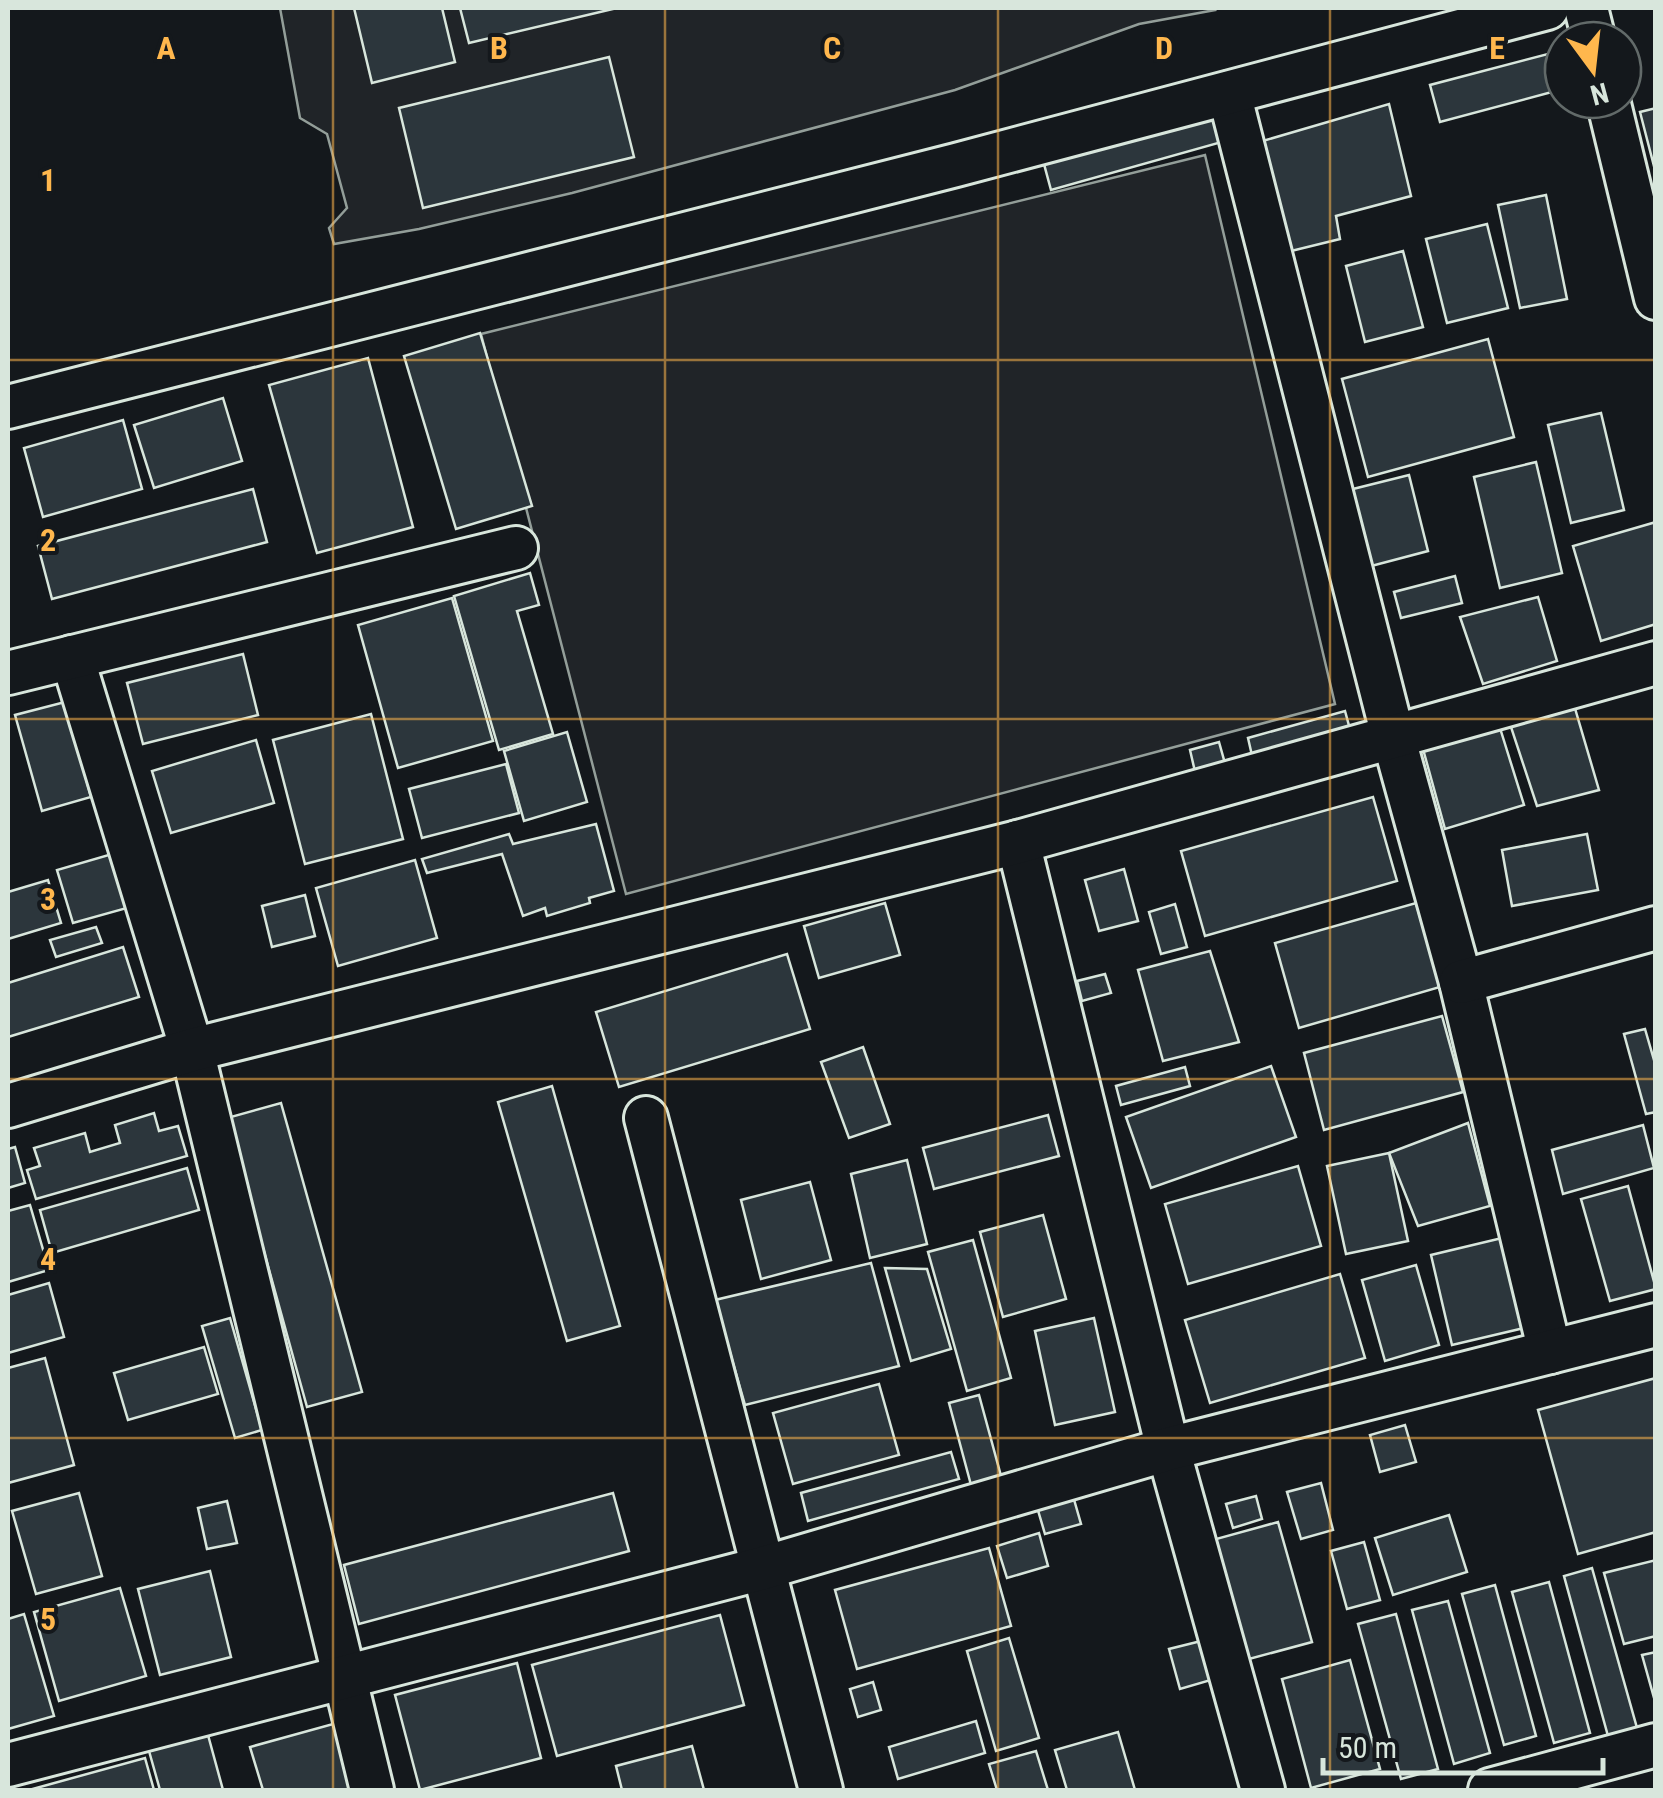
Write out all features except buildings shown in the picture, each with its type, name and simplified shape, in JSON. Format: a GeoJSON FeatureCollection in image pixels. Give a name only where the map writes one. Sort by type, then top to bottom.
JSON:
{"type":"FeatureCollection","features":[{"type":"Feature","properties":{"kind":"street"},"geometry":{"type":"LineString","coordinates":[[8,408],[1547,8]]}},
{"type":"Feature","properties":{"kind":"street"},"geometry":{"type":"LineString","coordinates":[[1230,92],[1393,736],[1461,982],[1550,1352]]}},
{"type":"Feature","properties":{"kind":"street"},"geometry":{"type":"LineString","coordinates":[[1613,120],[1656,298]]}},
{"type":"Feature","properties":{"kind":"street"},"geometry":{"type":"LineString","coordinates":[[8,674],[516,548]]}},
{"type":"Feature","properties":{"kind":"street"},"geometry":{"type":"LineString","coordinates":[[72,657],[192,1050],[372,1790]]}},
{"type":"Feature","properties":{"kind":"street"},"geometry":{"type":"LineString","coordinates":[[8,1106],[192,1050],[1018,842],[1656,663]]}},
{"type":"Feature","properties":{"kind":"street"},"geometry":{"type":"LineString","coordinates":[[1018,842],[1168,1449],[1262,1790]]}},
{"type":"Feature","properties":{"kind":"street"},"geometry":{"type":"LineString","coordinates":[[1461,982],[1656,928]]}},
{"type":"Feature","properties":{"kind":"street"},"geometry":{"type":"LineString","coordinates":[[646,1118],[821,1790]]}},
{"type":"Feature","properties":{"kind":"street"},"geometry":{"type":"LineString","coordinates":[[8,1765],[763,1568],[1168,1449],[1656,1325]]}},
{"type":"Feature","properties":{"kind":"street"},"geometry":{"type":"LineString","coordinates":[[1490,1790],[1654,1754]]}},
{"type":"Feature","properties":{"kind":"shaded area"},"geometry":{"type":"Polygon","coordinates":[[[280,8],[1215,10],[1139,24],[955,90],[572,193],[419,229],[334,244],[329,228],[347,208],[327,134],[300,118],[280,8]]]}},
{"type":"Feature","properties":{"kind":"shaded area"},"geometry":{"type":"Polygon","coordinates":[[[1205,155],[1335,704],[626,894],[481,334],[1205,155]]]}}]}
